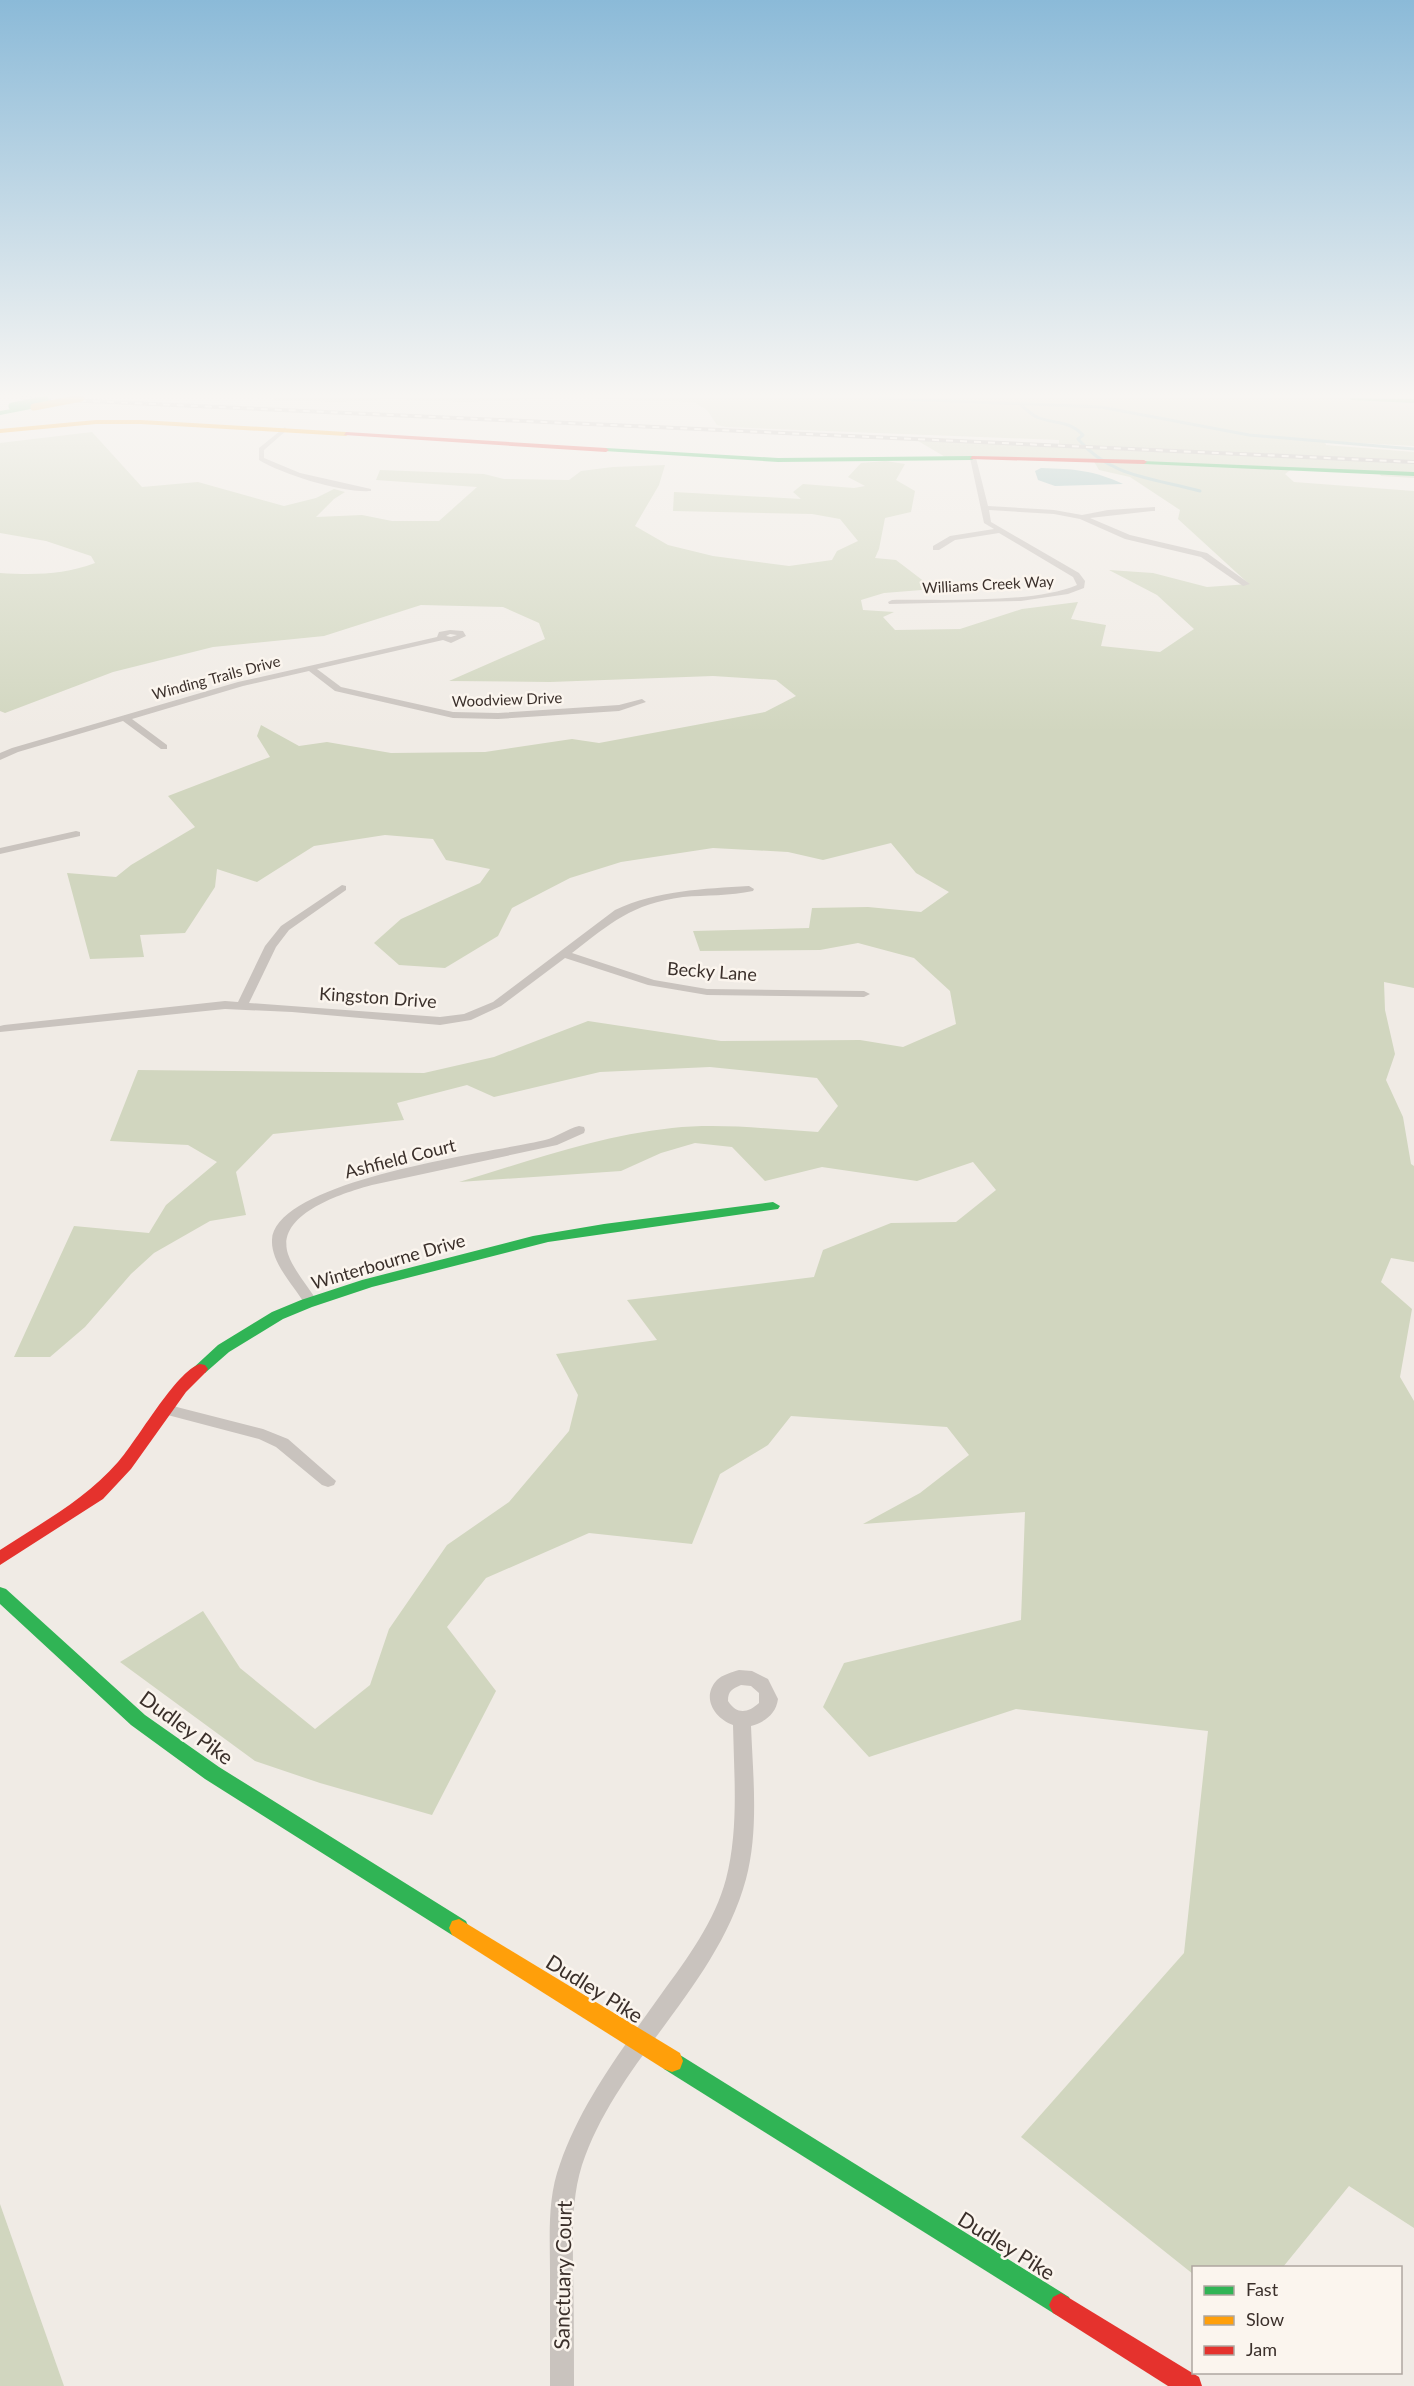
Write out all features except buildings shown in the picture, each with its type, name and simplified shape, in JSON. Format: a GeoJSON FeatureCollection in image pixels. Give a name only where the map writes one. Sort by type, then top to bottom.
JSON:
{"type":"FeatureCollection","features":[{"type":"Feature","properties":{"kind":"street","name":"Williams Creek Way"},"geometry":{"type":"LineString","coordinates":[[892,603],[1041,597],[1067,594],[1081,586],[1081,581],[1076,575],[998,531],[988,523],[984,509]]}},
{"type":"Feature","properties":{"kind":"street"},"geometry":{"type":"LineString","coordinates":[[1008,509],[1054,512],[1082,517],[1128,537],[1204,555],[1246,584]]}},
{"type":"Feature","properties":{"kind":"street"},"geometry":{"type":"LineString","coordinates":[[1082,517],[1148,509]]}},
{"type":"Feature","properties":{"kind":"street"},"geometry":{"type":"LineString","coordinates":[[936,548],[953,538],[998,531]]}},
{"type":"Feature","properties":{"kind":"street","name":"Winding Trails Drive"},"geometry":{"type":"LineString","coordinates":[[0,757],[241,684],[442,638]]}},
{"type":"Feature","properties":{"kind":"street","name":"Woodview Drive"},"geometry":{"type":"LineString","coordinates":[[310,668],[338,689],[453,715],[489,716],[620,708],[642,702]]}},
{"type":"Feature","properties":{"kind":"street"},"geometry":{"type":"LineString","coordinates":[[125,718],[164,747]]}},
{"type":"Feature","properties":{"kind":"street"},"geometry":{"type":"LineString","coordinates":[[0,851],[76,834]]}},
{"type":"Feature","properties":{"kind":"street"},"geometry":{"type":"LineString","coordinates":[[242,1005],[271,946],[285,928],[342,888]]}},
{"type":"Feature","properties":{"kind":"street","name":"Kingston Drive"},"geometry":{"type":"LineString","coordinates":[[1,1030],[170,1010],[242,1005],[420,1020],[440,1021],[467,1017],[497,1004],[619,912],[639,903],[668,896],[749,889]]}},
{"type":"Feature","properties":{"kind":"street","name":"Becky Lane"},"geometry":{"type":"LineString","coordinates":[[563,954],[652,983],[707,992],[864,994]]}},
{"type":"Feature","properties":{"kind":"street","name":"Ashfield Court"},"geometry":{"type":"LineString","coordinates":[[310,1301],[280,1253],[279,1243],[288,1221],[308,1205],[351,1186],[369,1181],[552,1142],[579,1130]]}},
{"type":"Feature","properties":{"kind":"street","name":"Winterbourne Drive"},"geometry":{"type":"LineString","coordinates":[[0,1558],[97,1495],[125,1465],[180,1388],[218,1351],[239,1337],[310,1301],[355,1286],[514,1245],[773,1206]]}},
{"type":"Feature","properties":{"kind":"street"},"geometry":{"type":"LineString","coordinates":[[165,1409],[263,1435],[282,1443],[328,1481]]}},
{"type":"Feature","properties":{"kind":"street","name":"Dudley Pike"},"geometry":{"type":"LineString","coordinates":[[0,1594],[138,1720],[212,1773],[1191,2386]]}},
{"type":"Feature","properties":{"kind":"street","name":"Sanctuary Court"},"geometry":{"type":"LineString","coordinates":[[562,2386],[561,2209],[564,2182],[573,2152],[596,2109],[711,1936],[730,1898],[743,1831],[742,1720]]}},
{"type":"Feature","properties":{"kind":"green space"},"geometry":{"type":"Polygon","coordinates":[[[0,509],[324,509],[316,517],[362,515],[392,521],[439,521],[452,509],[645,509],[635,526],[668,545],[713,556],[789,566],[832,560],[837,551],[858,541],[840,519],[812,514],[673,509],[912,509],[911,512],[885,518],[875,558],[896,560],[934,589],[884,593],[861,600],[863,610],[894,612],[883,617],[895,630],[960,629],[1022,609],[1078,602],[1071,619],[1106,625],[1101,646],[1160,652],[1194,629],[1157,595],[1109,570],[1153,573],[1207,587],[1249,584],[1178,519],[1180,510],[1414,509],[1414,988],[1384,982],[1385,1010],[1395,1054],[1386,1080],[1403,1117],[1411,1164],[1414,1166],[1414,1262],[1391,1258],[1381,1282],[1412,1309],[1400,1377],[1414,1401],[1414,2228],[1349,2186],[1284,2266],[1192,2266],[1192,2273],[1021,2137],[1184,1953],[1208,1731],[1016,1709],[869,1757],[823,1707],[844,1663],[1021,1620],[1025,1512],[863,1524],[920,1493],[969,1455],[947,1427],[791,1416],[768,1445],[720,1474],[692,1544],[589,1533],[486,1578],[447,1627],[496,1691],[432,1815],[320,1783],[255,1761],[120,1662],[203,1611],[240,1668],[315,1729],[370,1685],[389,1629],[447,1545],[509,1502],[569,1431],[578,1395],[556,1354],[657,1340],[627,1300],[814,1277],[823,1250],[891,1223],[956,1222],[996,1190],[973,1162],[917,1181],[822,1167],[765,1181],[732,1147],[695,1143],[661,1153],[621,1171],[459,1182],[564,1150],[617,1137],[672,1128],[745,1127],[818,1132],[838,1106],[817,1078],[710,1067],[600,1072],[494,1097],[467,1085],[397,1103],[404,1120],[273,1134],[236,1172],[246,1215],[210,1221],[154,1253],[131,1274],[85,1327],[50,1357],[14,1357],[74,1226],[149,1233],[166,1205],[217,1162],[188,1145],[110,1141],[138,1070],[424,1073],[494,1057],[588,1021],[721,1041],[860,1040],[903,1047],[956,1024],[950,991],[914,958],[858,943],[820,950],[700,951],[693,931],[809,928],[812,908],[868,907],[921,912],[949,892],[916,873],[891,843],[823,860],[788,852],[713,848],[621,862],[570,878],[512,908],[498,936],[445,968],[399,965],[374,943],[401,919],[480,883],[490,869],[446,860],[433,839],[385,835],[314,846],[257,882],[217,869],[215,887],[185,933],[140,935],[144,957],[90,959],[67,873],[116,877],[131,865],[195,827],[168,796],[270,757],[257,736],[261,725],[299,746],[327,742],[391,753],[485,752],[572,739],[599,743],[765,712],[796,696],[776,680],[713,676],[550,682],[449,681],[545,639],[539,623],[503,607],[421,605],[324,636],[213,647],[113,672],[5,713],[0,711],[0,573],[48,573],[71,570],[95,563],[91,556],[46,541],[0,533],[0,509]]]}},
{"type":"Feature","properties":{"kind":"green space"},"geometry":{"type":"Polygon","coordinates":[[[0,2204],[64,2386],[0,2386],[0,2204]]]}},
{"type":"Feature","properties":{"kind":"traffic: fast"},"geometry":{"type":"LineString","coordinates":[[200,1369],[224,1348],[277,1316],[307,1303],[367,1284],[548,1238],[773,1206]]}},
{"type":"Feature","properties":{"kind":"traffic: fast"},"geometry":{"type":"LineString","coordinates":[[0,1594],[138,1720],[212,1773],[459,1928]]}},
{"type":"Feature","properties":{"kind":"traffic: fast"},"geometry":{"type":"LineString","coordinates":[[672,2061],[1061,2305]]}},
{"type":"Feature","properties":{"kind":"traffic: slow"},"geometry":{"type":"LineString","coordinates":[[459,1928],[672,2061]]}},
{"type":"Feature","properties":{"kind":"traffic: jam"},"geometry":{"type":"LineString","coordinates":[[0,1558],[97,1495],[125,1465],[181,1388],[200,1369]]}},
{"type":"Feature","properties":{"kind":"traffic: jam"},"geometry":{"type":"LineString","coordinates":[[1061,2305],[1190,2386]]}}]}
